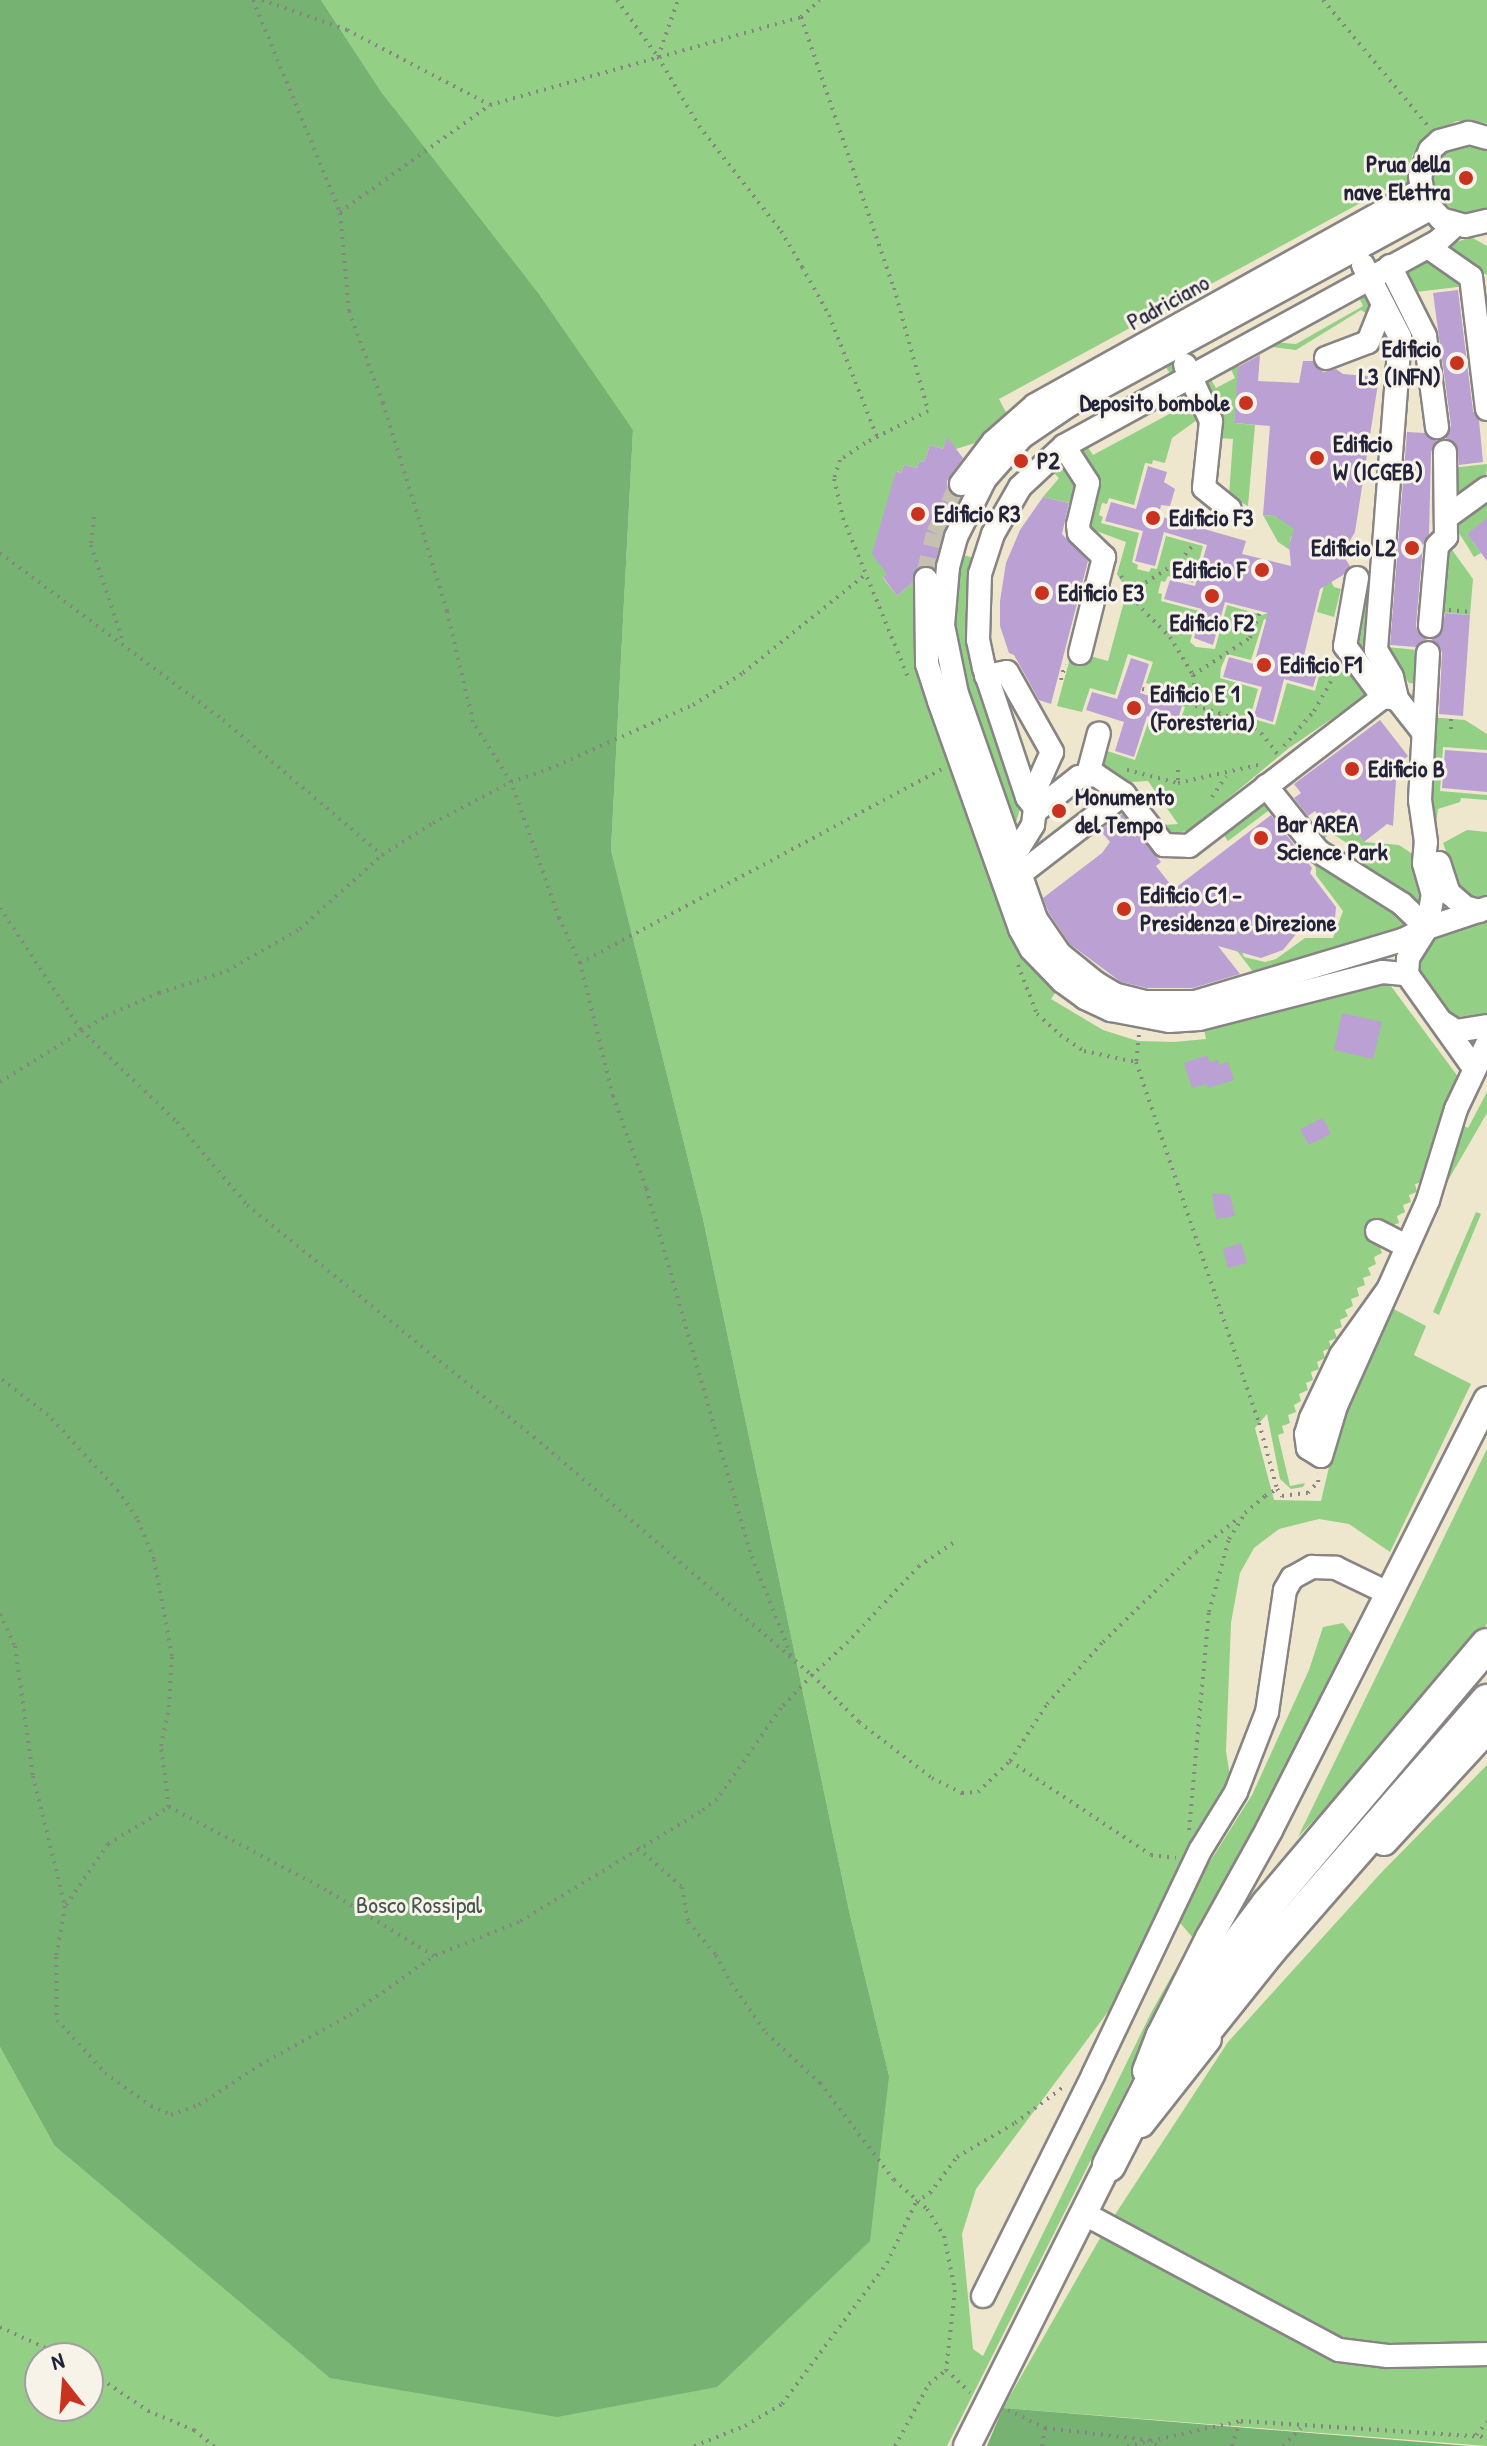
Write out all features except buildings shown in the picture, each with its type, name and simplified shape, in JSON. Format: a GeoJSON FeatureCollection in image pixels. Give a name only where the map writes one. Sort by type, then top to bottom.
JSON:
{"type":"FeatureCollection","features":[{"type":"Feature","properties":{"kind":"highway"},"geometry":{"type":"LineString","coordinates":[[1109,2165],[1149,2087],[1216,1973],[1268,1904],[1487,1645]]}},
{"type":"Feature","properties":{"kind":"highway"},"geometry":{"type":"LineString","coordinates":[[1109,2165],[1196,2040],[1269,1951],[1487,1701]]}},
{"type":"Feature","properties":{"kind":"main road"},"geometry":{"type":"LineString","coordinates":[[967,2446],[1109,2165],[1160,2035],[1390,1594],[1487,1400]]}},
{"type":"Feature","properties":{"kind":"main road"},"geometry":{"type":"LineString","coordinates":[[1109,2165],[1268,1967],[1487,1730]]}},
{"type":"Feature","properties":{"kind":"street"},"geometry":{"type":"LineString","coordinates":[[1476,226],[1425,199],[1423,162],[1440,141],[1469,133],[1487,138]]}},
{"type":"Feature","properties":{"kind":"street","name":"Padriciano"},"geometry":{"type":"LineString","coordinates":[[961,484],[993,442],[1035,405],[1172,340],[1425,199]]}},
{"type":"Feature","properties":{"kind":"street"},"geometry":{"type":"LineString","coordinates":[[1037,810],[1027,797],[986,676],[978,640],[977,595],[985,557],[993,534],[1020,487],[1064,446],[1369,277],[1476,226]]}},
{"type":"Feature","properties":{"kind":"street"},"geometry":{"type":"LineString","coordinates":[[1088,774],[1103,778],[1124,794],[1164,845],[1189,846],[1266,786],[1390,698],[1392,677],[1376,650],[1400,337],[1351,242]]}},
{"type":"Feature","properties":{"kind":"street"},"geometry":{"type":"LineString","coordinates":[[1428,247],[1468,271],[1471,277],[1487,409]]}},
{"type":"Feature","properties":{"kind":"street"},"geometry":{"type":"LineString","coordinates":[[1390,266],[1425,336],[1437,427]]}},
{"type":"Feature","properties":{"kind":"street"},"geometry":{"type":"LineString","coordinates":[[1326,358],[1368,342],[1383,305]]}},
{"type":"Feature","properties":{"kind":"street"},"geometry":{"type":"LineString","coordinates":[[1011,877],[1011,849],[948,658],[944,595],[956,537],[985,479],[1022,437],[1172,340],[1211,421],[1204,488],[1230,509]]}},
{"type":"Feature","properties":{"kind":"street"},"geometry":{"type":"LineString","coordinates":[[1064,446],[1088,483],[1078,525],[1079,533],[1100,549],[1104,557],[1080,653]]}},
{"type":"Feature","properties":{"kind":"street"},"geometry":{"type":"LineString","coordinates":[[1430,626],[1437,546],[1446,537],[1445,452]]}},
{"type":"Feature","properties":{"kind":"street"},"geometry":{"type":"LineString","coordinates":[[1447,517],[1487,488]]}},
{"type":"Feature","properties":{"kind":"street"},"geometry":{"type":"LineString","coordinates":[[1357,578],[1345,646],[1423,732]]}},
{"type":"Feature","properties":{"kind":"street"},"geometry":{"type":"LineString","coordinates":[[926,579],[927,664],[1011,877],[1067,974],[1116,995],[1145,1002],[1250,997],[1382,972],[1407,974]]}},
{"type":"Feature","properties":{"kind":"street"},"geometry":{"type":"LineString","coordinates":[[1428,653],[1420,800],[1426,842],[1424,863],[1433,895],[1427,928],[1413,945],[1407,974],[1474,1068]]}},
{"type":"Feature","properties":{"kind":"street"},"geometry":{"type":"LineString","coordinates":[[986,676],[1007,672],[1037,720],[1052,752],[1038,783],[1037,810],[1027,836],[1020,846],[1011,849]]}},
{"type":"Feature","properties":{"kind":"street"},"geometry":{"type":"LineString","coordinates":[[1037,810],[1088,774],[1099,733]]}},
{"type":"Feature","properties":{"kind":"street"},"geometry":{"type":"LineString","coordinates":[[1266,786],[1318,851],[1402,904],[1427,928]]}},
{"type":"Feature","properties":{"kind":"street"},"geometry":{"type":"LineString","coordinates":[[1011,877],[1124,794]]}},
{"type":"Feature","properties":{"kind":"street"},"geometry":{"type":"LineString","coordinates":[[1426,842],[1438,860],[1449,893],[1465,907],[1483,909]]}},
{"type":"Feature","properties":{"kind":"street"},"geometry":{"type":"LineString","coordinates":[[1250,997],[1483,909]]}},
{"type":"Feature","properties":{"kind":"street"},"geometry":{"type":"LineString","coordinates":[[1441,1021],[1456,1031],[1487,1026]]}},
{"type":"Feature","properties":{"kind":"street"},"geometry":{"type":"LineString","coordinates":[[1321,1456],[1336,1406],[1428,1200],[1456,1109],[1487,1044]]}},
{"type":"Feature","properties":{"kind":"street"},"geometry":{"type":"LineString","coordinates":[[1377,1231],[1407,1246]]}},
{"type":"Feature","properties":{"kind":"street"},"geometry":{"type":"LineString","coordinates":[[983,2296],[1198,1855],[1236,1792],[1259,1737],[1274,1679],[1285,1590],[1292,1578],[1312,1567],[1336,1568],[1390,1594]]}},
{"type":"Feature","properties":{"kind":"street"},"geometry":{"type":"LineString","coordinates":[[1083,2213],[1339,2350],[1388,2356],[1487,2354]]}},
{"type":"Feature","properties":{"kind":"path"},"geometry":{"type":"LineString","coordinates":[[253,0],[340,212],[349,311],[383,403],[447,611],[473,722],[511,782],[559,918],[580,963],[613,1096],[646,1188],[750,1552],[792,1658]]}},
{"type":"Feature","properties":{"kind":"path"},"geometry":{"type":"LineString","coordinates":[[262,0],[347,30],[490,105]]}},
{"type":"Feature","properties":{"kind":"path"},"geometry":{"type":"LineString","coordinates":[[617,0],[658,57],[699,126],[781,231],[829,315],[877,437]]}},
{"type":"Feature","properties":{"kind":"path"},"geometry":{"type":"LineString","coordinates":[[658,57],[678,0]]}},
{"type":"Feature","properties":{"kind":"path"},"geometry":{"type":"LineString","coordinates":[[340,212],[490,105],[801,17],[820,0]]}},
{"type":"Feature","properties":{"kind":"path"},"geometry":{"type":"LineString","coordinates":[[1323,0],[1440,141]]}},
{"type":"Feature","properties":{"kind":"path"},"geometry":{"type":"LineString","coordinates":[[801,17],[894,288],[928,411]]}},
{"type":"Feature","properties":{"kind":"path"},"geometry":{"type":"LineString","coordinates":[[94,517],[91,545],[123,642]]}},
{"type":"Feature","properties":{"kind":"path"},"geometry":{"type":"LineString","coordinates":[[1132,591],[1180,561],[1194,544]]}},
{"type":"Feature","properties":{"kind":"path"},"geometry":{"type":"LineString","coordinates":[[0,553],[26,575],[123,642],[223,720],[382,855]]}},
{"type":"Feature","properties":{"kind":"path"},"geometry":{"type":"LineString","coordinates":[[1101,568],[1118,572],[1142,609],[1170,637],[1193,675],[1197,706]]}},
{"type":"Feature","properties":{"kind":"path"},"geometry":{"type":"LineString","coordinates":[[0,1082],[81,1030],[159,993],[227,971],[300,929],[382,855],[433,823],[511,782],[549,769],[693,705],[743,673],[866,574]]}},
{"type":"Feature","properties":{"kind":"path"},"geometry":{"type":"LineString","coordinates":[[1193,675],[1250,638],[1259,614]]}},
{"type":"Feature","properties":{"kind":"path"},"geometry":{"type":"LineString","coordinates":[[1113,765],[1178,783],[1264,764],[1314,711],[1334,679],[1345,646]]}},
{"type":"Feature","properties":{"kind":"path"},"geometry":{"type":"LineString","coordinates":[[1142,689],[1241,720],[1261,733],[1277,753]]}},
{"type":"Feature","properties":{"kind":"path"},"geometry":{"type":"LineString","coordinates":[[1217,733],[1219,714]]}},
{"type":"Feature","properties":{"kind":"path"},"geometry":{"type":"LineString","coordinates":[[1451,719],[1451,730]]}},
{"type":"Feature","properties":{"kind":"path"},"geometry":{"type":"LineString","coordinates":[[580,963],[944,767]]}},
{"type":"Feature","properties":{"kind":"path"},"geometry":{"type":"LineString","coordinates":[[1178,770],[1178,783]]}},
{"type":"Feature","properties":{"kind":"path"},"geometry":{"type":"LineString","coordinates":[[1212,797],[1227,774]]}},
{"type":"Feature","properties":{"kind":"path"},"geometry":{"type":"LineString","coordinates":[[0,908],[81,1030],[177,1122],[247,1205],[534,1437],[812,1675],[859,1722],[896,1753],[932,1778],[962,1793],[978,1792],[1010,1761],[1047,1704],[1103,1642],[1196,1552],[1277,1489]]}},
{"type":"Feature","properties":{"kind":"path"},"geometry":{"type":"LineString","coordinates":[[1138,1041],[1135,1053],[1259,1423],[1277,1489],[1282,1496],[1308,1493],[1318,1482],[1321,1456]]}},
{"type":"Feature","properties":{"kind":"path"},"geometry":{"type":"LineString","coordinates":[[0,1378],[48,1415],[118,1491],[137,1518],[148,1545],[163,1597],[172,1656],[169,1707],[161,1746],[169,1807]]}},
{"type":"Feature","properties":{"kind":"path"},"geometry":{"type":"LineString","coordinates":[[1010,1761],[1151,1855],[1198,1855],[1188,1824],[1199,1741],[1209,1612],[1229,1539],[1245,1513]]}},
{"type":"Feature","properties":{"kind":"path"},"geometry":{"type":"LineString","coordinates":[[0,1614],[15,1646],[33,1776],[65,1906],[56,1957],[57,2020],[105,2073],[151,2106],[171,2115],[199,2105],[260,2065],[373,2000],[434,1956],[519,1922],[717,1799],[781,1708],[919,1566],[953,1543]]}},
{"type":"Feature","properties":{"kind":"path"},"geometry":{"type":"LineString","coordinates":[[65,1906],[108,1844],[169,1807]]}},
{"type":"Feature","properties":{"kind":"path"},"geometry":{"type":"LineString","coordinates":[[169,1807],[326,1890],[434,1956]]}},
{"type":"Feature","properties":{"kind":"path"},"geometry":{"type":"LineString","coordinates":[[638,1848],[682,1887],[688,1922],[716,1955],[731,1983],[766,2033],[820,2083],[894,2180],[927,2209],[944,2236],[955,2290],[946,2370],[929,2384],[895,2446]]}},
{"type":"Feature","properties":{"kind":"path"},"geometry":{"type":"LineString","coordinates":[[694,2446],[754,2421],[782,2404],[887,2263],[916,2202],[930,2193],[957,2157],[1015,2123],[1072,2080],[1093,2075]]}},
{"type":"Feature","properties":{"kind":"path"},"geometry":{"type":"LineString","coordinates":[[0,2327],[32,2342]]}},
{"type":"Feature","properties":{"kind":"path"},"geometry":{"type":"LineString","coordinates":[[946,2370],[972,2393]]}},
{"type":"Feature","properties":{"kind":"path"},"geometry":{"type":"LineString","coordinates":[[104,2381],[148,2411],[194,2430],[214,2446]]}},
{"type":"Feature","properties":{"kind":"path"},"geometry":{"type":"LineString","coordinates":[[1003,2408],[1045,2428],[1148,2440],[1159,2446]]}},
{"type":"Feature","properties":{"kind":"path"},"geometry":{"type":"LineString","coordinates":[[1232,2446],[1241,2421]]}},
{"type":"Feature","properties":{"kind":"path"},"geometry":{"type":"LineString","coordinates":[[1127,2446],[1241,2421],[1487,2437]]}},
{"type":"Feature","properties":{"kind":"path"},"geometry":{"type":"LineString","coordinates":[[1476,2435],[1487,2422]]}},
{"type":"Feature","properties":{"kind":"path"},"geometry":{"type":"LineString","coordinates":[[1283,2446],[1302,2427]]}},
{"type":"Feature","properties":{"kind":"path"},"geometry":{"type":"LineString","coordinates":[[1042,2446],[1045,2428]]}},
{"type":"Feature","properties":{"kind":"green space","name":"Bosco Rossipal"},"geometry":{"type":"Polygon","coordinates":[[[0,0],[321,0],[382,93],[538,293],[633,430],[611,850],[703,1219],[850,1915],[889,2076],[870,2241],[717,2387],[557,2417],[330,2378],[54,2145],[0,2047],[0,0]]]}},
{"type":"Feature","properties":{"kind":"green space"},"geometry":{"type":"Polygon","coordinates":[[[321,0],[1487,0],[1487,123],[1457,121],[1428,134],[1412,156],[1408,188],[1397,199],[1390,187],[999,399],[1009,418],[988,439],[956,449],[947,438],[943,449],[930,445],[924,462],[919,461],[917,468],[904,465],[901,473],[897,471],[887,574],[883,578],[897,596],[912,583],[910,574],[920,577],[916,625],[1059,987],[1051,999],[1103,1030],[1138,1041],[1174,1042],[1206,1039],[1203,1024],[1385,978],[1459,1078],[1444,1109],[1423,1182],[1415,1184],[1417,1192],[1409,1195],[1411,1202],[1403,1205],[1405,1212],[1397,1216],[1399,1223],[1391,1226],[1388,1244],[1380,1247],[1382,1253],[1374,1257],[1376,1264],[1368,1268],[1371,1275],[1363,1278],[1365,1285],[1357,1288],[1359,1296],[1351,1299],[1353,1306],[1345,1310],[1348,1316],[1340,1320],[1342,1327],[1334,1330],[1337,1338],[1329,1341],[1331,1348],[1323,1351],[1325,1358],[1317,1362],[1319,1369],[1311,1372],[1313,1380],[1306,1383],[1308,1390],[1299,1394],[1301,1401],[1294,1405],[1296,1412],[1288,1415],[1290,1423],[1282,1426],[1284,1433],[1278,1435],[1290,1486],[1305,1483],[1303,1487],[1291,1489],[1280,1479],[1267,1414],[1255,1428],[1274,1500],[1321,1501],[1343,1408],[1456,1122],[1468,1128],[1487,1092],[1487,1113],[1439,1196],[1390,1307],[1426,1326],[1414,1355],[1471,1384],[1390,1552],[1349,1524],[1319,1519],[1279,1529],[1254,1548],[1240,1573],[1231,1623],[1226,1751],[1230,1776],[1199,1827],[1177,1882],[1110,2009],[976,2189],[962,2234],[973,2349],[983,2356],[1152,2011],[1193,1938],[1175,1917],[1252,1795],[1309,1670],[1323,1627],[1343,1623],[1354,1637],[947,2446],[0,2446],[0,2047],[54,2145],[889,2076],[850,1915],[703,1219],[611,850],[633,430],[382,93],[321,0]]]}},
{"type":"Feature","properties":{"kind":"green space"},"geometry":{"type":"Polygon","coordinates":[[[1471,144],[1487,150],[1487,208],[1462,214],[1439,201],[1432,177],[1443,153],[1455,145],[1471,144]]]}},
{"type":"Feature","properties":{"kind":"green space"},"geometry":{"type":"Polygon","coordinates":[[[1471,237],[1487,246],[1487,275],[1453,256],[1449,249],[1451,244],[1471,237]]]}},
{"type":"Feature","properties":{"kind":"green space"},"geometry":{"type":"Polygon","coordinates":[[[1428,260],[1466,286],[1416,292],[1411,289],[1404,277],[1406,270],[1428,260]]]}},
{"type":"Feature","properties":{"kind":"green space"},"geometry":{"type":"Polygon","coordinates":[[[1358,295],[1367,296],[1374,307],[1369,315],[1361,310],[1296,350],[1263,346],[1272,342],[1296,344],[1363,306],[1358,295]]]}},
{"type":"Feature","properties":{"kind":"green space"},"geometry":{"type":"Polygon","coordinates":[[[1169,359],[1176,369],[1171,375],[1163,363],[1067,415],[1026,446],[985,495],[963,543],[960,554],[974,558],[967,600],[970,652],[1021,805],[1015,826],[1011,828],[953,654],[950,600],[963,536],[990,483],[1031,438],[1058,419],[1169,359]]]}},
{"type":"Feature","properties":{"kind":"green space"},"geometry":{"type":"Polygon","coordinates":[[[1235,362],[1239,368],[1234,423],[1255,425],[1248,506],[1229,496],[1233,439],[1219,438],[1221,415],[1205,383],[1209,376],[1216,388],[1235,378],[1229,365],[1235,362]]]}},
{"type":"Feature","properties":{"kind":"green space"},"geometry":{"type":"Polygon","coordinates":[[[1181,390],[1189,391],[1201,417],[1172,438],[1165,463],[1153,460],[1152,464],[1145,463],[1134,505],[1109,498],[1107,504],[1102,503],[1101,523],[1139,533],[1132,562],[1138,565],[1137,569],[1149,572],[1151,568],[1157,569],[1166,536],[1203,546],[1193,583],[1168,576],[1165,582],[1161,581],[1158,593],[1162,594],[1161,601],[1199,611],[1190,642],[1196,647],[1215,649],[1227,605],[1262,615],[1268,613],[1272,597],[1273,621],[1264,619],[1251,660],[1227,654],[1221,668],[1220,678],[1258,689],[1250,718],[1275,725],[1287,683],[1315,691],[1321,669],[1309,665],[1312,657],[1355,668],[1374,690],[1289,748],[1190,830],[1174,834],[1162,825],[1178,824],[1148,781],[1130,782],[1097,767],[1104,750],[1135,760],[1149,720],[1178,728],[1185,707],[1153,697],[1156,687],[1146,683],[1153,662],[1128,654],[1115,695],[1090,688],[1082,712],[1057,706],[1072,651],[1108,661],[1127,590],[1117,574],[1126,542],[1088,528],[1097,478],[1078,450],[1085,443],[1093,455],[1188,404],[1181,390]]]}},
{"type":"Feature","properties":{"kind":"green space"},"geometry":{"type":"Polygon","coordinates":[[[1061,459],[1077,479],[1070,503],[1043,497],[1059,478],[1050,469],[1061,459]]]}},
{"type":"Feature","properties":{"kind":"green space"},"geometry":{"type":"Polygon","coordinates":[[[1487,464],[1486,479],[1459,499],[1454,494],[1451,468],[1487,464]]]}},
{"type":"Feature","properties":{"kind":"green space"},"geometry":{"type":"Polygon","coordinates":[[[1487,500],[1487,522],[1467,534],[1481,553],[1474,557],[1456,528],[1487,500]]]}},
{"type":"Feature","properties":{"kind":"green space"},"geometry":{"type":"Polygon","coordinates":[[[1263,515],[1275,516],[1303,530],[1291,537],[1289,547],[1293,552],[1278,542],[1263,515]]]}},
{"type":"Feature","properties":{"kind":"green space"},"geometry":{"type":"Polygon","coordinates":[[[1368,543],[1379,545],[1388,685],[1358,646],[1371,555],[1368,543]]]}},
{"type":"Feature","properties":{"kind":"green space"},"geometry":{"type":"Polygon","coordinates":[[[1450,547],[1473,579],[1470,615],[1440,612],[1442,550],[1450,547]]]}},
{"type":"Feature","properties":{"kind":"green space"},"geometry":{"type":"Polygon","coordinates":[[[1327,574],[1334,587],[1341,589],[1334,617],[1317,612],[1327,574]]]}},
{"type":"Feature","properties":{"kind":"green space"},"geometry":{"type":"Polygon","coordinates":[[[1386,647],[1418,650],[1418,684],[1409,683],[1386,647]]]}},
{"type":"Feature","properties":{"kind":"green space"},"geometry":{"type":"Polygon","coordinates":[[[1429,717],[1465,720],[1487,734],[1487,750],[1443,747],[1440,791],[1487,795],[1487,800],[1461,798],[1460,802],[1438,809],[1436,825],[1431,821],[1429,717]]]}},
{"type":"Feature","properties":{"kind":"green space"},"geometry":{"type":"Polygon","coordinates":[[[1383,782],[1353,828],[1364,842],[1399,845],[1414,855],[1425,887],[1421,907],[1358,867],[1365,855],[1330,832],[1321,843],[1314,833],[1383,782]]]}},
{"type":"Feature","properties":{"kind":"green space"},"geometry":{"type":"Polygon","coordinates":[[[1260,806],[1272,808],[1228,841],[1223,834],[1260,806]]]}},
{"type":"Feature","properties":{"kind":"green space"},"geometry":{"type":"Polygon","coordinates":[[[1467,830],[1487,832],[1487,896],[1471,896],[1459,887],[1443,843],[1467,830]]]}},
{"type":"Feature","properties":{"kind":"green space"},"geometry":{"type":"Polygon","coordinates":[[[1308,856],[1403,919],[1405,929],[1257,977],[1228,939],[1241,948],[1244,957],[1265,962],[1276,959],[1305,938],[1333,938],[1343,911],[1316,875],[1316,868],[1308,856]]]}},
{"type":"Feature","properties":{"kind":"green space"},"geometry":{"type":"Polygon","coordinates":[[[1479,921],[1487,922],[1487,1016],[1466,1022],[1449,1016],[1421,976],[1419,963],[1432,939],[1479,921]]]}},
{"type":"Feature","properties":{"kind":"green space"},"geometry":{"type":"Polygon","coordinates":[[[1476,1212],[1481,1214],[1439,1315],[1433,1312],[1476,1212]]]}},
{"type":"Feature","properties":{"kind":"green space"},"geometry":{"type":"Polygon","coordinates":[[[1487,1449],[1487,1624],[1430,1697],[1298,1837],[1487,1449]]]}},
{"type":"Feature","properties":{"kind":"green space"},"geometry":{"type":"Polygon","coordinates":[[[1487,1765],[1487,2446],[1003,2408],[1103,2233],[1228,2042],[1380,1874],[1487,1765]]]}},
{"type":"Feature","properties":{"kind":"green space"},"geometry":{"type":"Polygon","coordinates":[[[1003,2408],[1469,2446],[987,2446],[1003,2408]]]}},
{"type":"Feature","properties":{"kind":"tunnel"},"geometry":{"type":"LineString","coordinates":[[926,579],[937,534],[961,484]]}},
{"type":"Feature","properties":{"kind":"place","name":"Prua della nave Elettra"},"geometry":{"type":"Point","coordinates":[1466,178]}},
{"type":"Feature","properties":{"kind":"place","name":"Edificio L3 (INFN)"},"geometry":{"type":"Point","coordinates":[1457,363]}},
{"type":"Feature","properties":{"kind":"place","name":"Deposito bombole"},"geometry":{"type":"Point","coordinates":[1246,403]}},
{"type":"Feature","properties":{"kind":"place","name":"Edificio W (ICGEB)"},"geometry":{"type":"Point","coordinates":[1317,458]}},
{"type":"Feature","properties":{"kind":"place","name":"P2"},"geometry":{"type":"Point","coordinates":[1021,461]}},
{"type":"Feature","properties":{"kind":"place","name":"Edificio R3"},"geometry":{"type":"Point","coordinates":[918,514]}},
{"type":"Feature","properties":{"kind":"place","name":"Edificio F3"},"geometry":{"type":"Point","coordinates":[1153,518]}},
{"type":"Feature","properties":{"kind":"place","name":"Edificio L2"},"geometry":{"type":"Point","coordinates":[1412,548]}},
{"type":"Feature","properties":{"kind":"place","name":"Edificio F"},"geometry":{"type":"Point","coordinates":[1262,570]}},
{"type":"Feature","properties":{"kind":"place","name":"Edificio E3"},"geometry":{"type":"Point","coordinates":[1042,593]}},
{"type":"Feature","properties":{"kind":"place","name":"Edificio F2"},"geometry":{"type":"Point","coordinates":[1212,596]}},
{"type":"Feature","properties":{"kind":"place","name":"Edificio F1"},"geometry":{"type":"Point","coordinates":[1264,665]}},
{"type":"Feature","properties":{"kind":"place","name":"Edificio E 1 (Foresteria)"},"geometry":{"type":"Point","coordinates":[1134,708]}},
{"type":"Feature","properties":{"kind":"place","name":"Edificio B"},"geometry":{"type":"Point","coordinates":[1352,769]}},
{"type":"Feature","properties":{"kind":"place","name":"Monumento del Tempo"},"geometry":{"type":"Point","coordinates":[1059,811]}},
{"type":"Feature","properties":{"kind":"place","name":"Bar AREA Science Park"},"geometry":{"type":"Point","coordinates":[1261,838]}},
{"type":"Feature","properties":{"kind":"place","name":"Edificio C1 - Presidenza e Direzione"},"geometry":{"type":"Point","coordinates":[1124,909]}}]}
